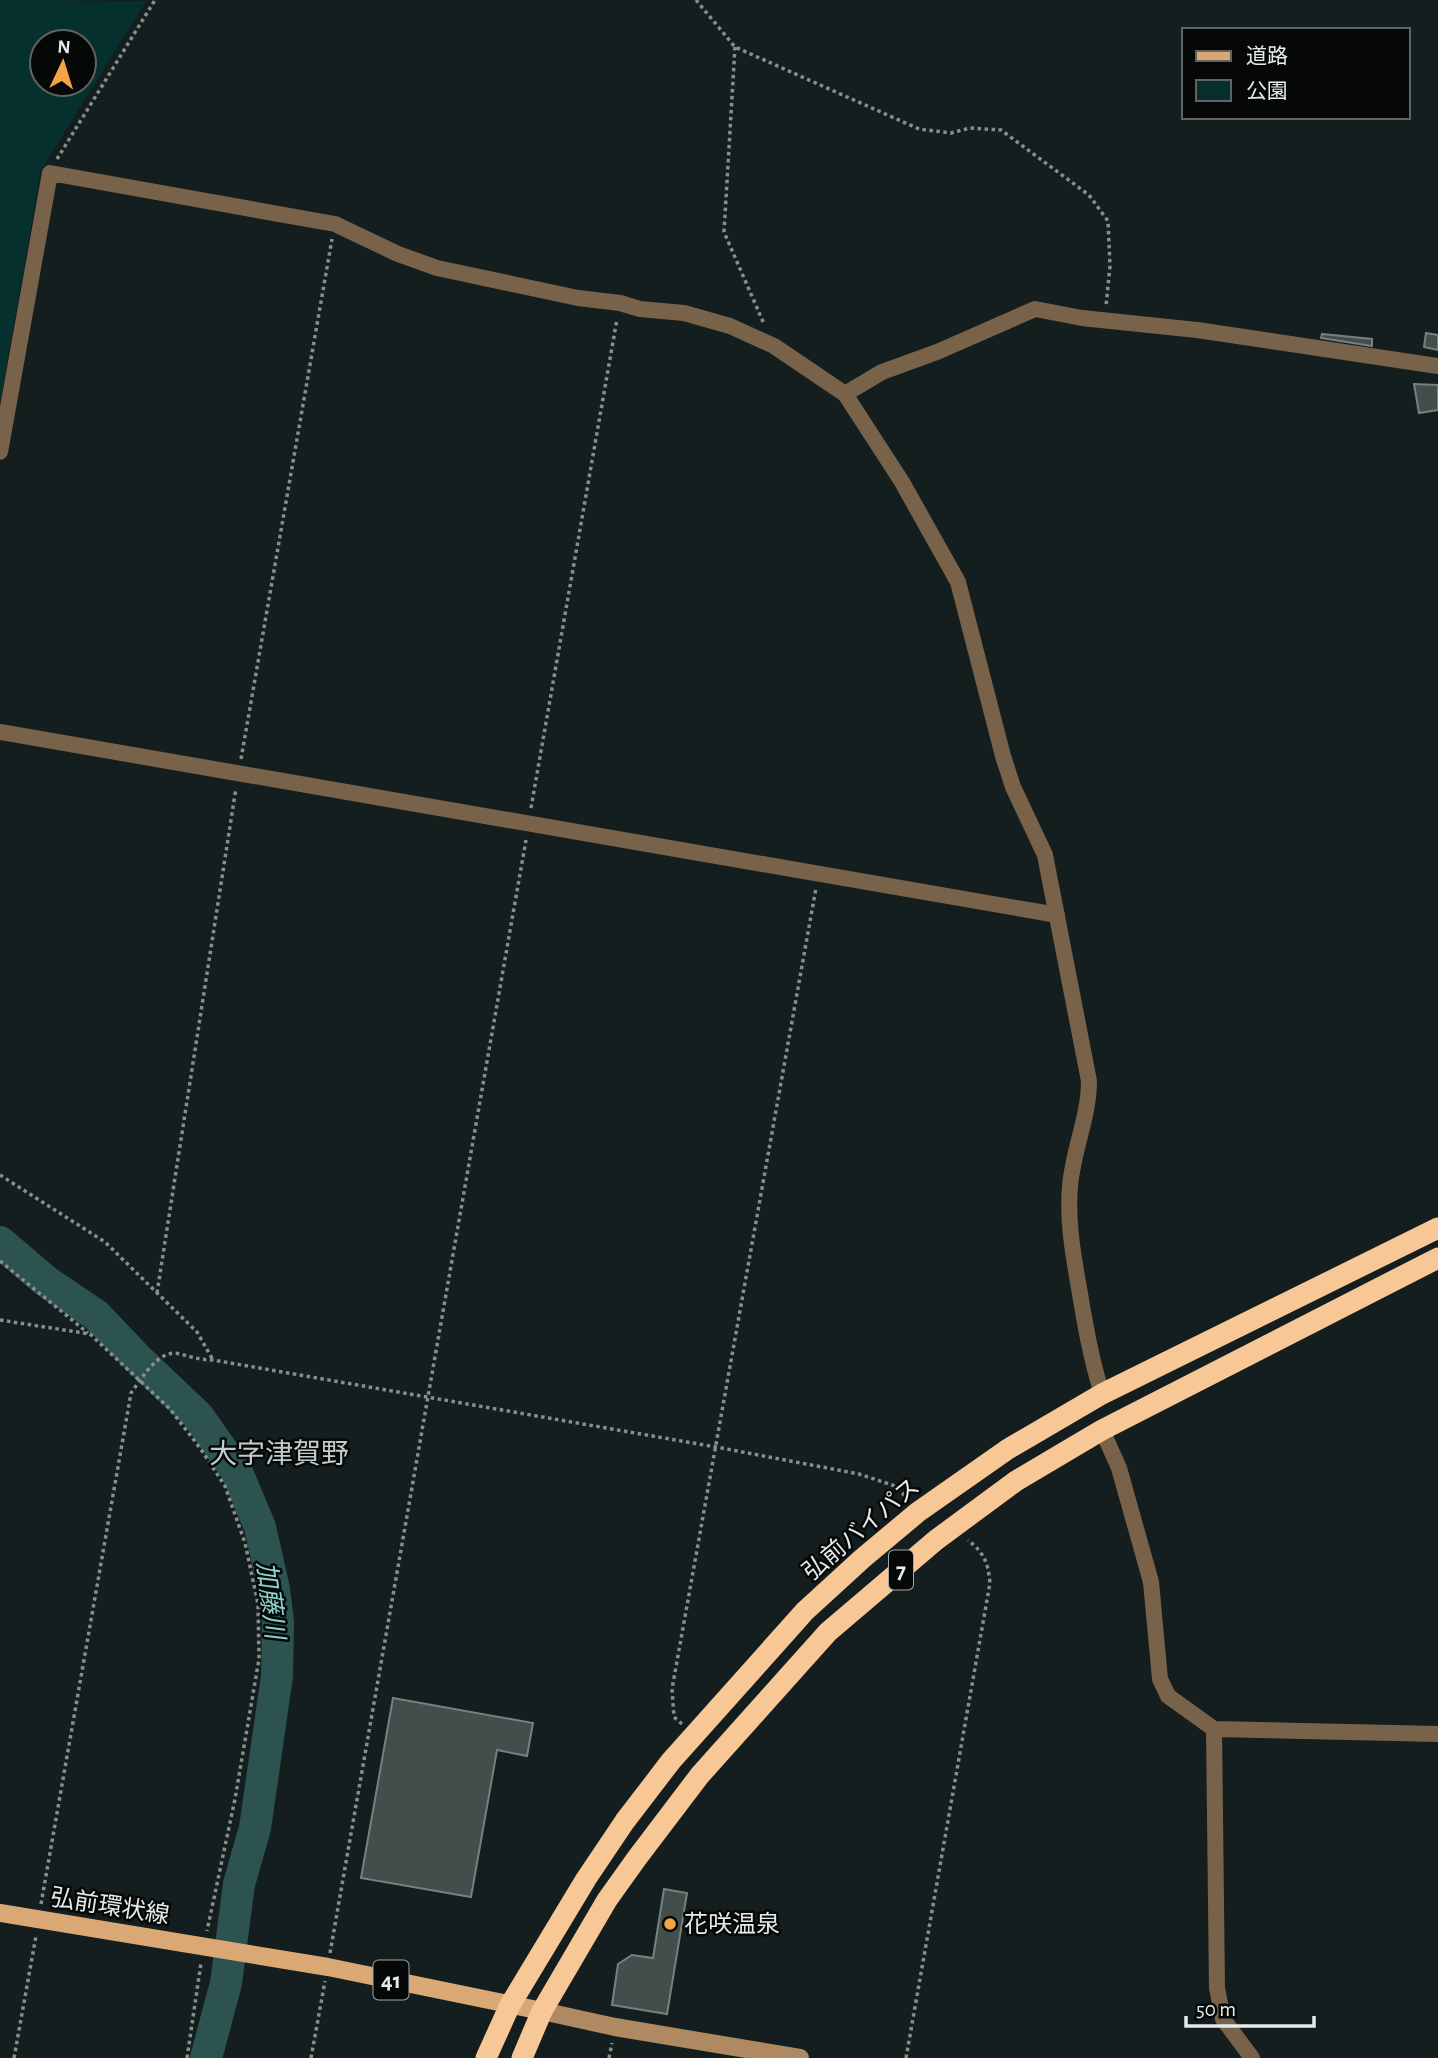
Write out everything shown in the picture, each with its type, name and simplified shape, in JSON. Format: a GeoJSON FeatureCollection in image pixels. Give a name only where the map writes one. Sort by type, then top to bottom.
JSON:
{"type":"FeatureCollection","features":[{"type":"Feature","properties":{"kind":"highway","name":"弘前バイパス"},"geometry":{"type":"LineString","coordinates":[[486,2058],[510,2005],[592,1870],[648,1791],[805,1611],[918,1512],[1008,1449],[1102,1394],[1438,1228]]}},
{"type":"Feature","properties":{"kind":"highway","name":"7"},"geometry":{"type":"LineString","coordinates":[[522,2058],[542,2011],[607,1900],[700,1775],[828,1632],[953,1527],[1016,1481],[1102,1430],[1438,1258]]}},
{"type":"Feature","properties":{"kind":"main road","name":"弘前環状線"},"geometry":{"type":"LineString","coordinates":[[0,1913],[208,1947]]}},
{"type":"Feature","properties":{"kind":"main road","name":"41"},"geometry":{"type":"LineString","coordinates":[[208,1947],[328,1967],[542,2011]]}},
{"type":"Feature","properties":{"kind":"street"},"geometry":{"type":"LineString","coordinates":[[0,452],[50,173],[335,224],[398,254],[436,268],[578,298],[620,303],[640,309],[684,313],[730,326],[774,346],[845,394],[902,482],[958,582],[1003,756],[1013,787],[1045,855],[1089,1081],[1089,1104],[1076,1150],[1070,1186],[1069,1231],[1092,1363],[1102,1394]]}},
{"type":"Feature","properties":{"kind":"street"},"geometry":{"type":"LineString","coordinates":[[845,394],[882,372],[937,352],[1035,309],[1438,366]]}},
{"type":"Feature","properties":{"kind":"street"},"geometry":{"type":"LineString","coordinates":[[0,732],[1057,915]]}},
{"type":"Feature","properties":{"kind":"street"},"geometry":{"type":"LineString","coordinates":[[1102,1430],[1119,1468],[1151,1582],[1160,1679],[1168,1696],[1214,1729],[1438,1734]]}},
{"type":"Feature","properties":{"kind":"street"},"geometry":{"type":"LineString","coordinates":[[1214,1729],[1217,1988],[1223,2019],[1252,2058]]}},
{"type":"Feature","properties":{"kind":"street"},"geometry":{"type":"LineString","coordinates":[[542,2011],[615,2027],[800,2058]]}},
{"type":"Feature","properties":{"kind":"path"},"geometry":{"type":"LineString","coordinates":[[50,173],[60,151],[155,0]]}},
{"type":"Feature","properties":{"kind":"path"},"geometry":{"type":"LineString","coordinates":[[696,0],[736,47],[919,129],[951,133],[970,128],[1000,130],[1089,195],[1108,221],[1110,266],[1105,319]]}},
{"type":"Feature","properties":{"kind":"path"},"geometry":{"type":"LineString","coordinates":[[736,47],[724,232],[774,346]]}},
{"type":"Feature","properties":{"kind":"path"},"geometry":{"type":"LineString","coordinates":[[157,1293],[239,773],[335,224]]}},
{"type":"Feature","properties":{"kind":"path"},"geometry":{"type":"LineString","coordinates":[[311,2058],[620,303]]}},
{"type":"Feature","properties":{"kind":"path"},"geometry":{"type":"LineString","coordinates":[[695,1734],[674,1717],[672,1689],[818,873]]}},
{"type":"Feature","properties":{"kind":"path"},"geometry":{"type":"LineString","coordinates":[[0,1175],[105,1242],[197,1332],[213,1360]]}},
{"type":"Feature","properties":{"kind":"path"},"geometry":{"type":"LineString","coordinates":[[0,1261],[90,1334],[170,1409],[225,1486],[245,1543],[258,1604],[259,1659],[187,2058]]}},
{"type":"Feature","properties":{"kind":"path"},"geometry":{"type":"LineString","coordinates":[[0,1320],[90,1334]]}},
{"type":"Feature","properties":{"kind":"path"},"geometry":{"type":"LineString","coordinates":[[14,2058],[131,1393],[162,1355],[177,1352],[201,1360],[428,1397],[859,1474],[895,1486],[918,1512]]}},
{"type":"Feature","properties":{"kind":"path"},"geometry":{"type":"LineString","coordinates":[[906,2058],[990,1583],[984,1554],[953,1527]]}},
{"type":"Feature","properties":{"kind":"green space"},"geometry":{"type":"Polygon","coordinates":[[[0,0],[146,1],[98,78],[98,28],[28,28],[28,98],[86,98],[41,170],[0,403],[0,0]]]}},
{"type":"Feature","properties":{"kind":"building"},"geometry":{"type":"Polygon","coordinates":[[[1426,333],[1438,335],[1438,350],[1424,347],[1426,333]]]}},
{"type":"Feature","properties":{"kind":"building"},"geometry":{"type":"Polygon","coordinates":[[[1322,334],[1372,339],[1372,346],[1321,338],[1322,334]]]}},
{"type":"Feature","properties":{"kind":"building"},"geometry":{"type":"Polygon","coordinates":[[[1414,384],[1438,385],[1438,410],[1419,413],[1414,384]]]}},
{"type":"Feature","properties":{"kind":"building"},"geometry":{"type":"Polygon","coordinates":[[[393,1698],[533,1723],[527,1756],[497,1750],[471,1897],[361,1878],[393,1698]]]}},
{"type":"Feature","properties":{"kind":"building","name":"花咲温泉"},"geometry":{"type":"Polygon","coordinates":[[[664,1889],[687,1893],[667,2014],[612,2005],[618,1964],[632,1955],[653,1958],[664,1889]]]}},
{"type":"Feature","properties":{"kind":"waterway","name":"加藤川"},"geometry":{"type":"LineString","coordinates":[[0,1242],[47,1282],[96,1315],[198,1416],[236,1470],[260,1527],[274,1589],[278,1622],[277,1676],[255,1828],[239,1884],[226,1983],[206,2058]]}},
{"type":"Feature","properties":{"kind":"place","name":"花咲温泉"},"geometry":{"type":"Point","coordinates":[670,1924]}},
{"type":"Feature","properties":{"kind":"district","name":"大字津賀野"},"geometry":{"type":"Point","coordinates":[279,1453]}}]}
